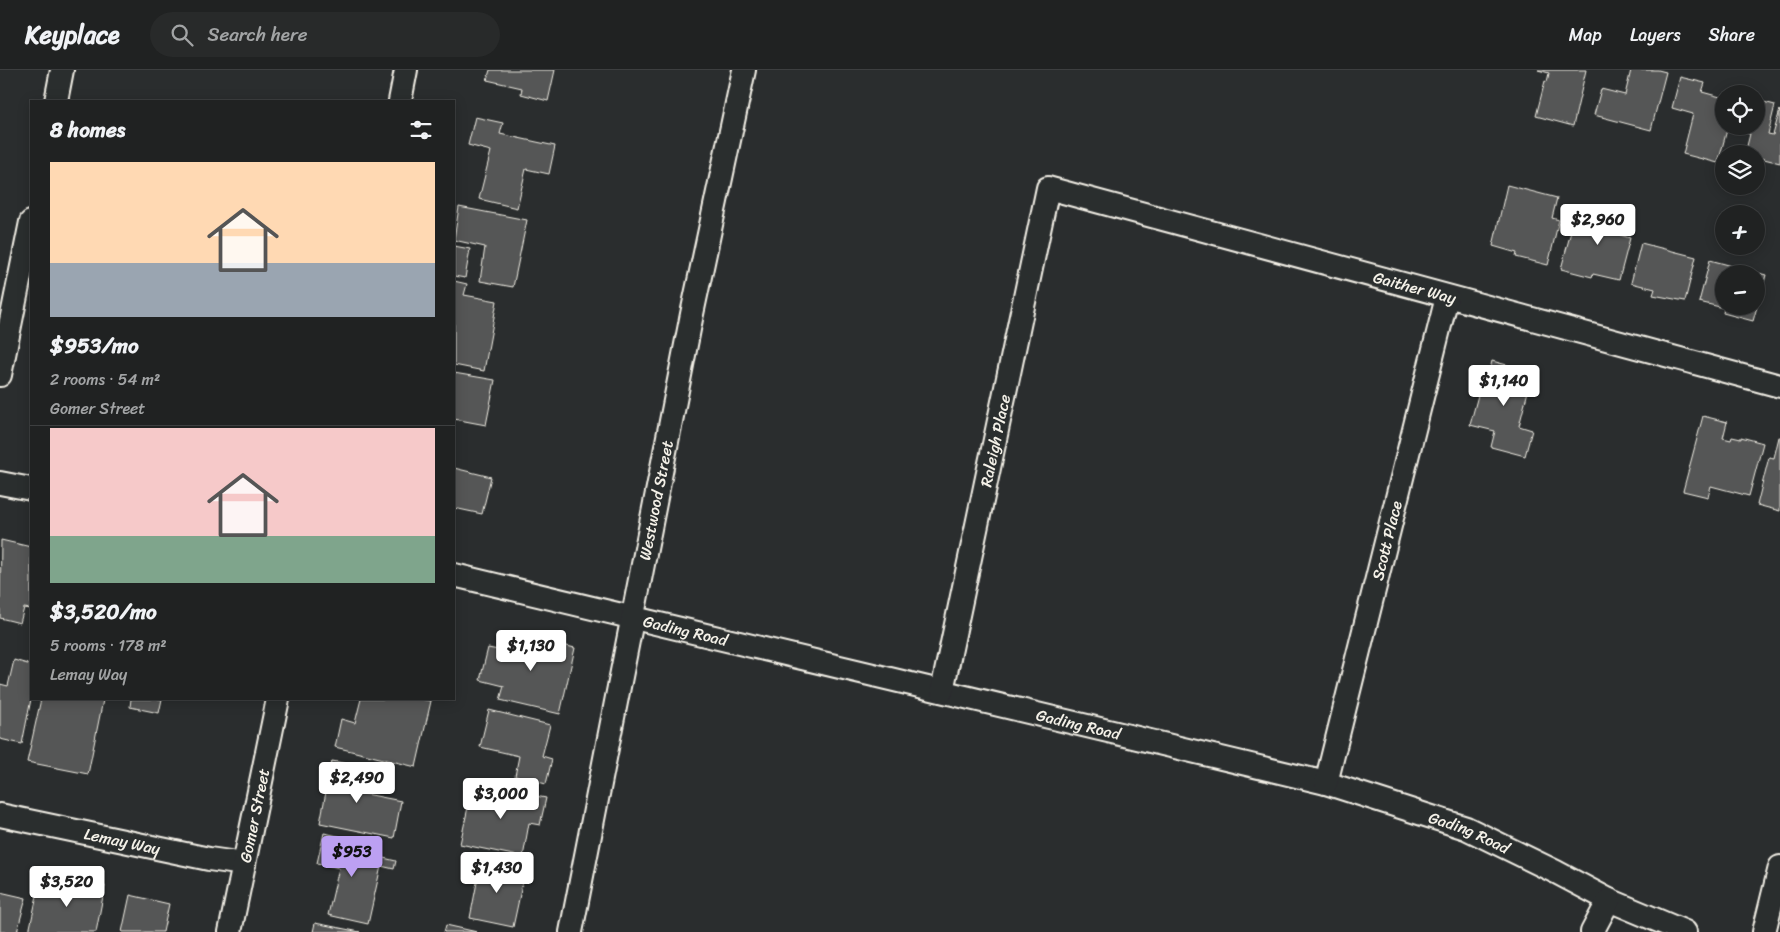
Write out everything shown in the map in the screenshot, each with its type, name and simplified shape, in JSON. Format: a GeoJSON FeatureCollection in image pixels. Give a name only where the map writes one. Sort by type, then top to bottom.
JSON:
{"type":"FeatureCollection","features":[{"type":"Feature","properties":{"kind":"street"},"geometry":{"type":"LineString","coordinates":[[56,100],[62,70]]}},
{"type":"Feature","properties":{"kind":"street"},"geometry":{"type":"LineString","coordinates":[[400,100],[406,70]]}},
{"type":"Feature","properties":{"kind":"street","name":"Westwood Street"},"geometry":{"type":"LineString","coordinates":[[571,932],[692,314],[744,70]]}},
{"type":"Feature","properties":{"kind":"street","name":"Gaither Way"},"geometry":{"type":"LineString","coordinates":[[1048,188],[1780,386]]}},
{"type":"Feature","properties":{"kind":"street","name":"Raleigh Place"},"geometry":{"type":"LineString","coordinates":[[942,691],[1048,188]]}},
{"type":"Feature","properties":{"kind":"street"},"geometry":{"type":"LineString","coordinates":[[0,375],[30,227]]}},
{"type":"Feature","properties":{"kind":"street","name":"Scott Place"},"geometry":{"type":"LineString","coordinates":[[1326,783],[1447,297]]}},
{"type":"Feature","properties":{"kind":"street"},"geometry":{"type":"LineString","coordinates":[[0,483],[30,489]]}},
{"type":"Feature","properties":{"kind":"street","name":"Gading Road"},"geometry":{"type":"LineString","coordinates":[[455,575],[1326,783],[1466,828],[1610,900],[1685,932]]}},
{"type":"Feature","properties":{"kind":"street","name":"Gomer Street"},"geometry":{"type":"LineString","coordinates":[[230,932],[278,700]]}},
{"type":"Feature","properties":{"kind":"street","name":"Lemay Way"},"geometry":{"type":"LineString","coordinates":[[0,815],[209,859],[244,864]]}},
{"type":"Feature","properties":{"kind":"street"},"geometry":{"type":"LineString","coordinates":[[1764,932],[1780,867]]}},
{"type":"Feature","properties":{"kind":"street"},"geometry":{"type":"LineString","coordinates":[[1592,932],[1610,900]]}},
{"type":"Feature","properties":{"kind":"building"},"geometry":{"type":"Polygon","coordinates":[[[490,70],[555,70],[548,101],[521,94],[522,88],[487,80],[490,70]]]}},
{"type":"Feature","properties":{"kind":"building"},"geometry":{"type":"Polygon","coordinates":[[[1538,70],[1586,70],[1573,126],[1536,116],[1545,81],[1547,82],[1549,73],[1538,70]]]}},
{"type":"Feature","properties":{"kind":"building"},"geometry":{"type":"Polygon","coordinates":[[[1631,70],[1658,70],[1666,72],[1651,130],[1594,115],[1601,89],[1625,95],[1631,70]]]}},
{"type":"Feature","properties":{"kind":"building"},"geometry":{"type":"Polygon","coordinates":[[[1680,77],[1705,83],[1702,92],[1715,96],[1715,135],[1726,135],[1723,145],[1715,145],[1715,162],[1683,154],[1693,114],[1672,108],[1680,77]]]}},
{"type":"Feature","properties":{"kind":"building"},"geometry":{"type":"Polygon","coordinates":[[[1765,102],[1775,105],[1768,134],[1773,135],[1780,110],[1780,163],[1765,159],[1765,145],[1747,145],[1750,135],[1765,135],[1765,102]]]}},
{"type":"Feature","properties":{"kind":"building"},"geometry":{"type":"Polygon","coordinates":[[[475,117],[503,123],[500,134],[555,146],[549,174],[526,169],[517,208],[479,199],[491,151],[468,145],[475,117]]]}},
{"type":"Feature","properties":{"kind":"building"},"geometry":{"type":"Polygon","coordinates":[[[1507,185],[1557,198],[1552,218],[1559,220],[1548,265],[1516,257],[1517,253],[1493,246],[1507,185]]]}},
{"type":"Feature","properties":{"kind":"building"},"geometry":{"type":"Polygon","coordinates":[[[1595,206],[1626,214],[1620,235],[1630,238],[1619,280],[1593,274],[1592,277],[1561,269],[1573,224],[1590,228],[1595,206]]]}},
{"type":"Feature","properties":{"kind":"building"},"geometry":{"type":"Polygon","coordinates":[[[459,207],[527,220],[513,287],[480,281],[485,247],[455,240],[459,207]]]}},
{"type":"Feature","properties":{"kind":"building"},"geometry":{"type":"Polygon","coordinates":[[[1641,243],[1696,257],[1685,301],[1653,295],[1655,289],[1631,283],[1641,243]]]}},
{"type":"Feature","properties":{"kind":"building"},"geometry":{"type":"Polygon","coordinates":[[[455,246],[470,249],[465,278],[455,276],[455,246]]]}},
{"type":"Feature","properties":{"kind":"building"},"geometry":{"type":"Polygon","coordinates":[[[1710,260],[1729,265],[1715,265],[1715,306],[1699,302],[1710,260]]]}},
{"type":"Feature","properties":{"kind":"building"},"geometry":{"type":"Polygon","coordinates":[[[455,281],[467,284],[464,295],[497,301],[484,371],[455,365],[455,281]]]}},
{"type":"Feature","properties":{"kind":"building"},"geometry":{"type":"Polygon","coordinates":[[[1730,315],[1755,315],[1753,321],[1730,315]]]}},
{"type":"Feature","properties":{"kind":"building"},"geometry":{"type":"Polygon","coordinates":[[[1492,361],[1533,372],[1519,426],[1532,430],[1525,456],[1491,447],[1495,431],[1470,425],[1481,384],[1486,386],[1492,361]]]}},
{"type":"Feature","properties":{"kind":"building"},"geometry":{"type":"Polygon","coordinates":[[[455,373],[495,380],[486,425],[455,419],[455,373]]]}},
{"type":"Feature","properties":{"kind":"building"},"geometry":{"type":"Polygon","coordinates":[[[1703,416],[1727,422],[1723,438],[1731,440],[1732,437],[1741,439],[1741,437],[1763,443],[1749,496],[1711,486],[1708,497],[1683,491],[1703,416]]]}},
{"type":"Feature","properties":{"kind":"building"},"geometry":{"type":"Polygon","coordinates":[[[1779,437],[1780,511],[1757,505],[1769,457],[1774,458],[1779,437]]]}},
{"type":"Feature","properties":{"kind":"building"},"geometry":{"type":"Polygon","coordinates":[[[455,468],[491,477],[482,514],[455,508],[455,468]]]}},
{"type":"Feature","properties":{"kind":"building"},"geometry":{"type":"Polygon","coordinates":[[[1,540],[30,547],[30,609],[24,608],[20,623],[0,618],[1,540]]]}},
{"type":"Feature","properties":{"kind":"building"},"geometry":{"type":"Polygon","coordinates":[[[513,633],[575,648],[560,714],[500,700],[504,686],[480,680],[488,648],[509,652],[513,633]]]}},
{"type":"Feature","properties":{"kind":"building"},"geometry":{"type":"Polygon","coordinates":[[[14,660],[30,665],[31,700],[22,744],[0,739],[0,684],[8,686],[14,660]]]}},
{"type":"Feature","properties":{"kind":"building"},"geometry":{"type":"Polygon","coordinates":[[[41,700],[103,700],[88,774],[27,762],[41,700]]]}},
{"type":"Feature","properties":{"kind":"building"},"geometry":{"type":"Polygon","coordinates":[[[131,700],[162,700],[159,713],[130,707],[131,700]]]}},
{"type":"Feature","properties":{"kind":"building"},"geometry":{"type":"Polygon","coordinates":[[[361,700],[431,701],[416,767],[335,747],[341,719],[355,723],[361,700]]]}},
{"type":"Feature","properties":{"kind":"building"},"geometry":{"type":"Polygon","coordinates":[[[489,710],[550,725],[542,756],[552,759],[546,784],[515,776],[519,756],[480,747],[489,710]]]}},
{"type":"Feature","properties":{"kind":"building"},"geometry":{"type":"Polygon","coordinates":[[[332,761],[366,767],[361,793],[401,801],[394,838],[320,823],[332,761]]]}},
{"type":"Feature","properties":{"kind":"building"},"geometry":{"type":"Polygon","coordinates":[[[473,784],[546,798],[540,825],[529,823],[523,857],[460,844],[473,784]]]}},
{"type":"Feature","properties":{"kind":"building"},"geometry":{"type":"Polygon","coordinates":[[[324,833],[352,839],[350,850],[396,861],[394,869],[381,866],[368,924],[328,915],[339,868],[317,863],[324,833]]]}},
{"type":"Feature","properties":{"kind":"building"},"geometry":{"type":"Polygon","coordinates":[[[481,862],[525,871],[513,927],[470,918],[481,862]]]}},
{"type":"Feature","properties":{"kind":"building"},"geometry":{"type":"Polygon","coordinates":[[[76,880],[105,886],[96,932],[29,932],[40,882],[74,888],[76,880]]]}},
{"type":"Feature","properties":{"kind":"building"},"geometry":{"type":"Polygon","coordinates":[[[0,892],[26,898],[17,932],[0,932],[0,892]]]}},
{"type":"Feature","properties":{"kind":"building"},"geometry":{"type":"Polygon","coordinates":[[[130,895],[169,904],[163,932],[122,932],[130,895]]]}},
{"type":"Feature","properties":{"kind":"building"},"geometry":{"type":"Polygon","coordinates":[[[315,923],[360,932],[313,932],[315,923]]]}},
{"type":"Feature","properties":{"kind":"building"},"geometry":{"type":"Polygon","coordinates":[[[446,925],[477,932],[444,932],[446,925]]]}}]}
